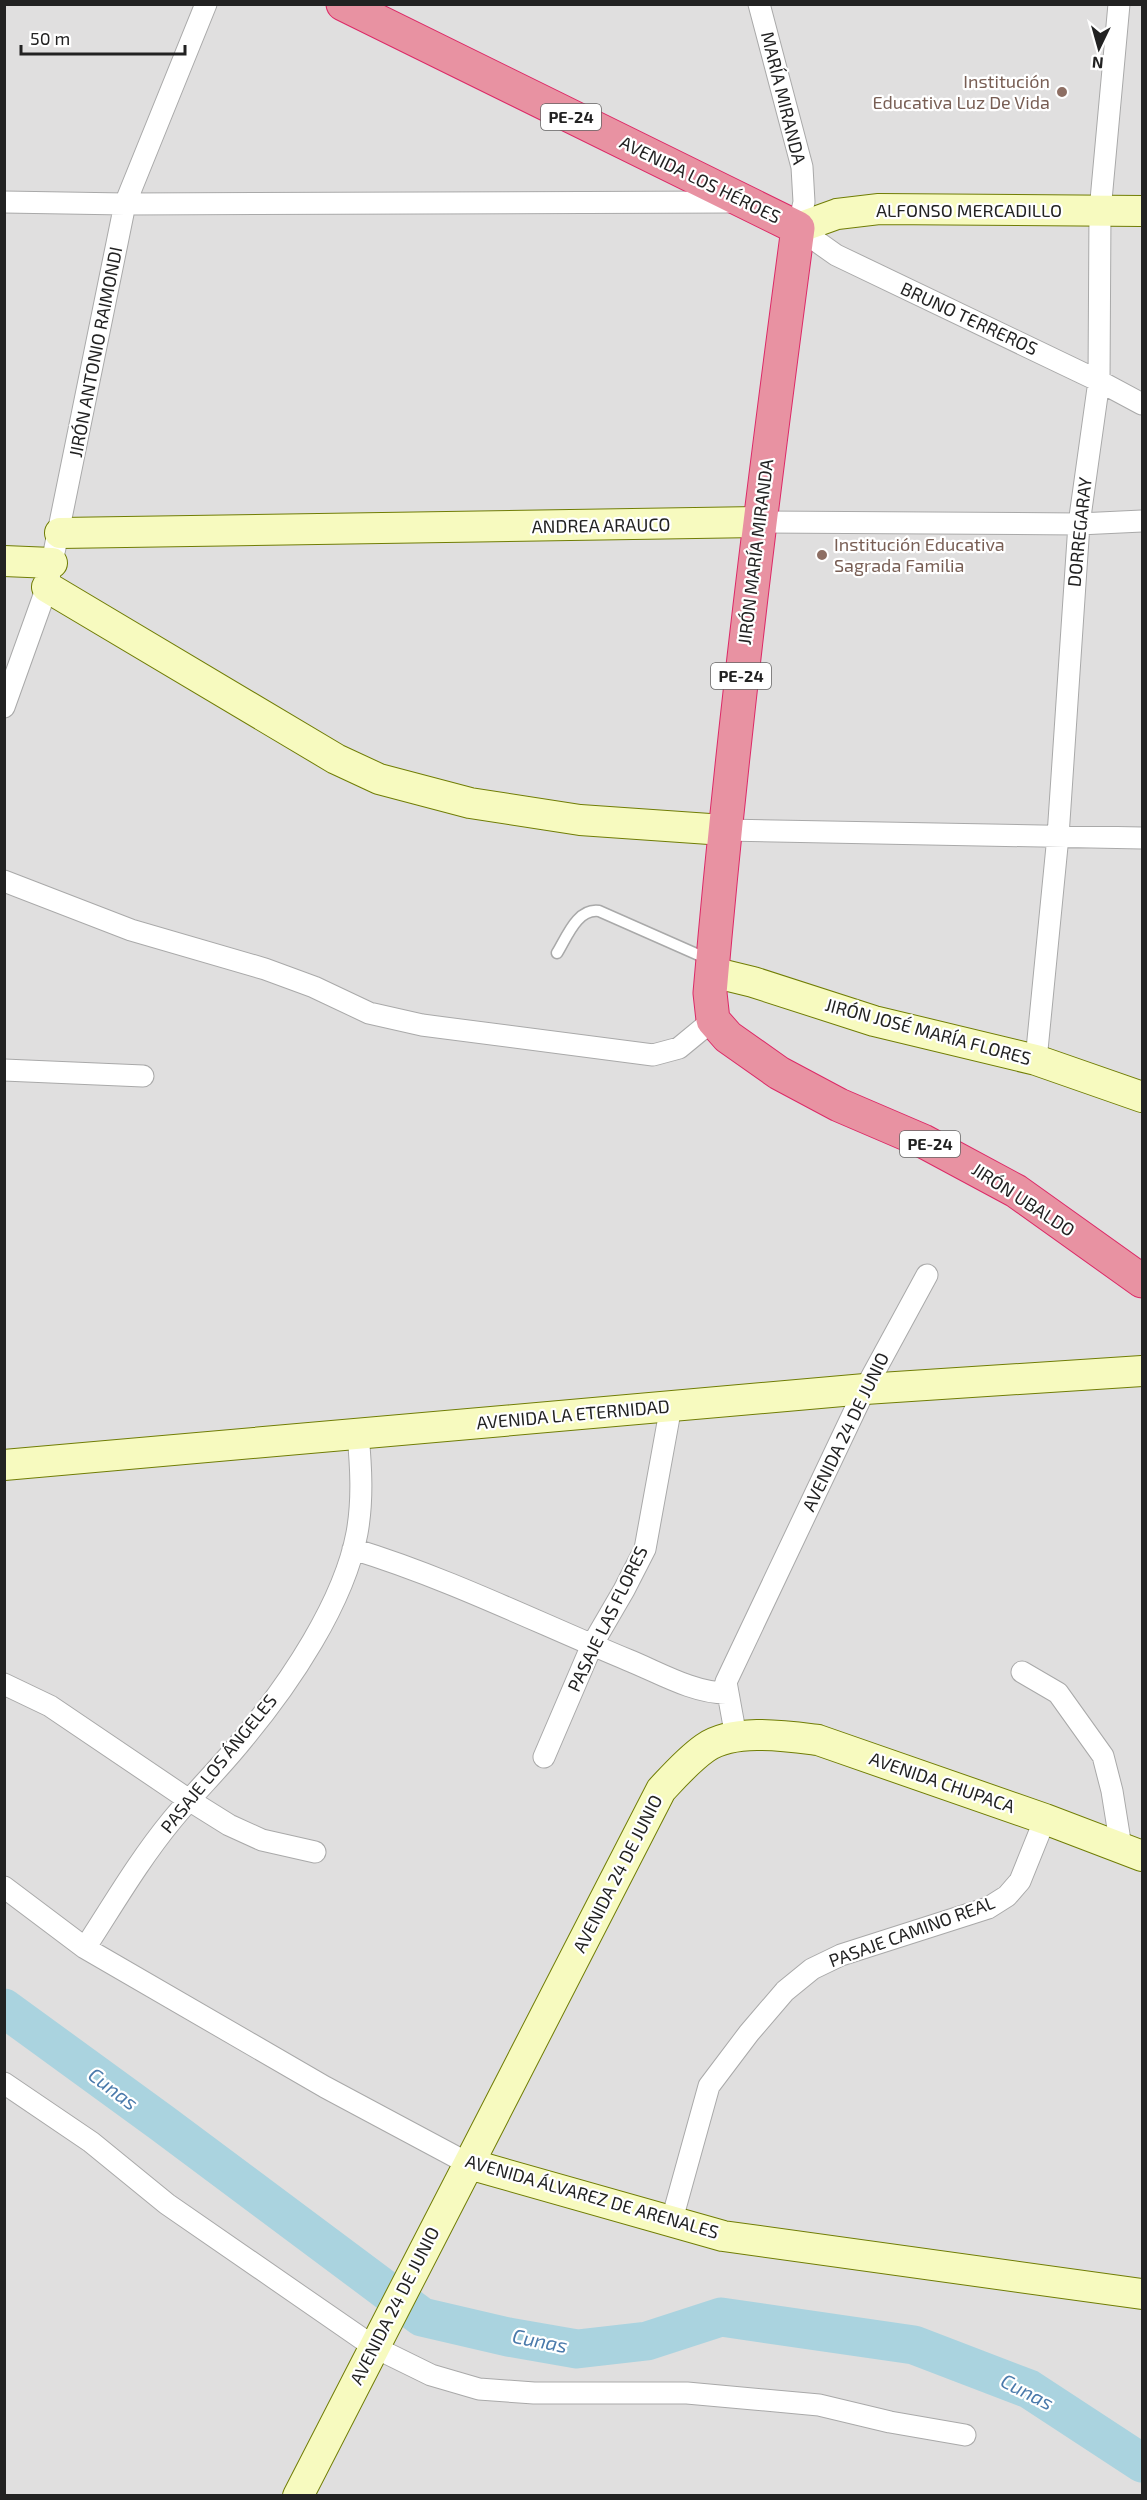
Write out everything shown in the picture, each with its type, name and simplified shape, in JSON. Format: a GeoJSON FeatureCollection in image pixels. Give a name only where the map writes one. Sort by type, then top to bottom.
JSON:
{"type":"FeatureCollection","features":[{"type":"Feature","properties":{"kind":"highway","name":"AVENIDA LOS HÉROES"},"geometry":{"type":"LineString","coordinates":[[343,4],[798,228]]}},
{"type":"Feature","properties":{"kind":"highway","name":"JIRÓN MARÍA MIRANDA"},"geometry":{"type":"LineString","coordinates":[[713,1020],[710,993],[724,830],[759,522],[798,228]]}},
{"type":"Feature","properties":{"kind":"highway","name":"JIRÓN UBALDO"},"geometry":{"type":"LineString","coordinates":[[713,1020],[728,1037],[779,1073],[839,1105],[923,1141],[1016,1191],[1143,1281]]}},
{"type":"Feature","properties":{"kind":"street","name":"JIRÓN ANTONIO RAIMONDI"},"geometry":{"type":"LineString","coordinates":[[4,707],[50,575],[125,204],[206,4]]}},
{"type":"Feature","properties":{"kind":"street","name":"MARÍA MIRANDA"},"geometry":{"type":"LineString","coordinates":[[759,4],[802,167],[804,202],[798,228]]}},
{"type":"Feature","properties":{"kind":"street","name":"DORREGARAY"},"geometry":{"type":"LineString","coordinates":[[1036,1060],[1058,836],[1079,524],[1099,381],[1100,211],[1119,4]]}},
{"type":"Feature","properties":{"kind":"street"},"geometry":{"type":"LineString","coordinates":[[4,202],[125,204],[743,202]]}},
{"type":"Feature","properties":{"kind":"street","name":"ALFONSO MERCADILLO"},"geometry":{"type":"LineString","coordinates":[[798,228],[837,214],[879,209],[1143,211]]}},
{"type":"Feature","properties":{"kind":"street","name":"BRUNO TERREROS"},"geometry":{"type":"LineString","coordinates":[[798,228],[836,255],[1143,404]]}},
{"type":"Feature","properties":{"kind":"street","name":"ANDREA ARAUCO"},"geometry":{"type":"LineString","coordinates":[[60,533],[369,530],[759,522],[1079,524],[1143,521]]}},
{"type":"Feature","properties":{"kind":"street"},"geometry":{"type":"LineString","coordinates":[[4,561],[50,575],[336,759],[379,779],[470,803],[580,820],[724,830],[1143,838]]}},
{"type":"Feature","properties":{"kind":"street"},"geometry":{"type":"LineString","coordinates":[[4,881],[131,930],[265,969],[314,987],[369,1013],[422,1025],[653,1055],[679,1048],[713,1020]]}},
{"type":"Feature","properties":{"kind":"street","name":"JIRÓN JOSÉ MARÍA FLORES"},"geometry":{"type":"LineString","coordinates":[[712,967],[874,1020],[1036,1060],[1143,1097]]}},
{"type":"Feature","properties":{"kind":"street"},"geometry":{"type":"LineString","coordinates":[[4,1070],[143,1076]]}},
{"type":"Feature","properties":{"kind":"street","name":"AVENIDA 24 DE JUNIO"},"geometry":{"type":"LineString","coordinates":[[298,2496],[662,1790],[683,1766],[707,1746],[736,1737],[726,1693],[726,1682],[866,1389],[927,1275]]}},
{"type":"Feature","properties":{"kind":"street","name":"AVENIDA LA ETERNIDAD"},"geometry":{"type":"LineString","coordinates":[[4,1465],[866,1389],[1143,1371]]}},
{"type":"Feature","properties":{"kind":"street","name":"PASAJE LAS FLORES"},"geometry":{"type":"LineString","coordinates":[[544,1757],[592,1645],[645,1549],[671,1406]]}},
{"type":"Feature","properties":{"kind":"street","name":"PASAJE LOS ÁNGELES"},"geometry":{"type":"LineString","coordinates":[[86,1948],[151,1847],[244,1738],[295,1667],[334,1600],[353,1549],[359,1520],[361,1489],[358,1434]]}},
{"type":"Feature","properties":{"kind":"street"},"geometry":{"type":"LineString","coordinates":[[353,1549],[451,1582],[592,1645],[702,1690],[726,1693]]}},
{"type":"Feature","properties":{"kind":"street"},"geometry":{"type":"LineString","coordinates":[[1022,1672],[1058,1693],[1103,1756],[1132,1851]]}},
{"type":"Feature","properties":{"kind":"street"},"geometry":{"type":"LineString","coordinates":[[4,1684],[50,1706],[230,1825],[262,1840],[315,1852]]}},
{"type":"Feature","properties":{"kind":"street","name":"AVENIDA CHUPACA"},"geometry":{"type":"LineString","coordinates":[[736,1737],[779,1735],[818,1740],[1132,1851]]}},
{"type":"Feature","properties":{"kind":"street","name":"PASAJE CAMINO REAL"},"geometry":{"type":"LineString","coordinates":[[671,2223],[709,2086],[748,2033],[785,1991],[812,1969],[841,1955],[988,1908],[1007,1896],[1020,1881],[1045,1819]]}},
{"type":"Feature","properties":{"kind":"street","name":"AVENIDA ÁLVAREZ DE ARENALES"},"geometry":{"type":"LineString","coordinates":[[4,1887],[86,1948],[325,2086],[469,2164],[723,2236],[1143,2294]]}},
{"type":"Feature","properties":{"kind":"street"},"geometry":{"type":"LineString","coordinates":[[4,2083],[91,2142],[167,2204],[431,2375],[479,2389],[534,2393],[687,2393],[819,2405],[890,2422],[965,2435]]}},
{"type":"Feature","properties":{"kind":"lane"},"geometry":{"type":"LineString","coordinates":[[556,953],[582,914],[591,910],[606,914],[712,967]]}},
{"type":"Feature","properties":{"kind":"shaded area"},"geometry":{"type":"Polygon","coordinates":[[[5,5],[1142,5],[1142,2495],[5,2495],[5,5]]]}},
{"type":"Feature","properties":{"kind":"waterway","name":"Cunas"},"geometry":{"type":"LineString","coordinates":[[4,2008],[422,2317],[508,2337],[577,2349],[647,2341],[721,2317],[914,2345],[1029,2389],[1142,2463]]}},
{"type":"Feature","properties":{"kind":"place","name":"Institución Educativa Luz De Vida"},"geometry":{"type":"Point","coordinates":[1062,92]}},
{"type":"Feature","properties":{"kind":"place","name":"Institución Educativa Sagrada Familia"},"geometry":{"type":"Point","coordinates":[822,555]}}]}
